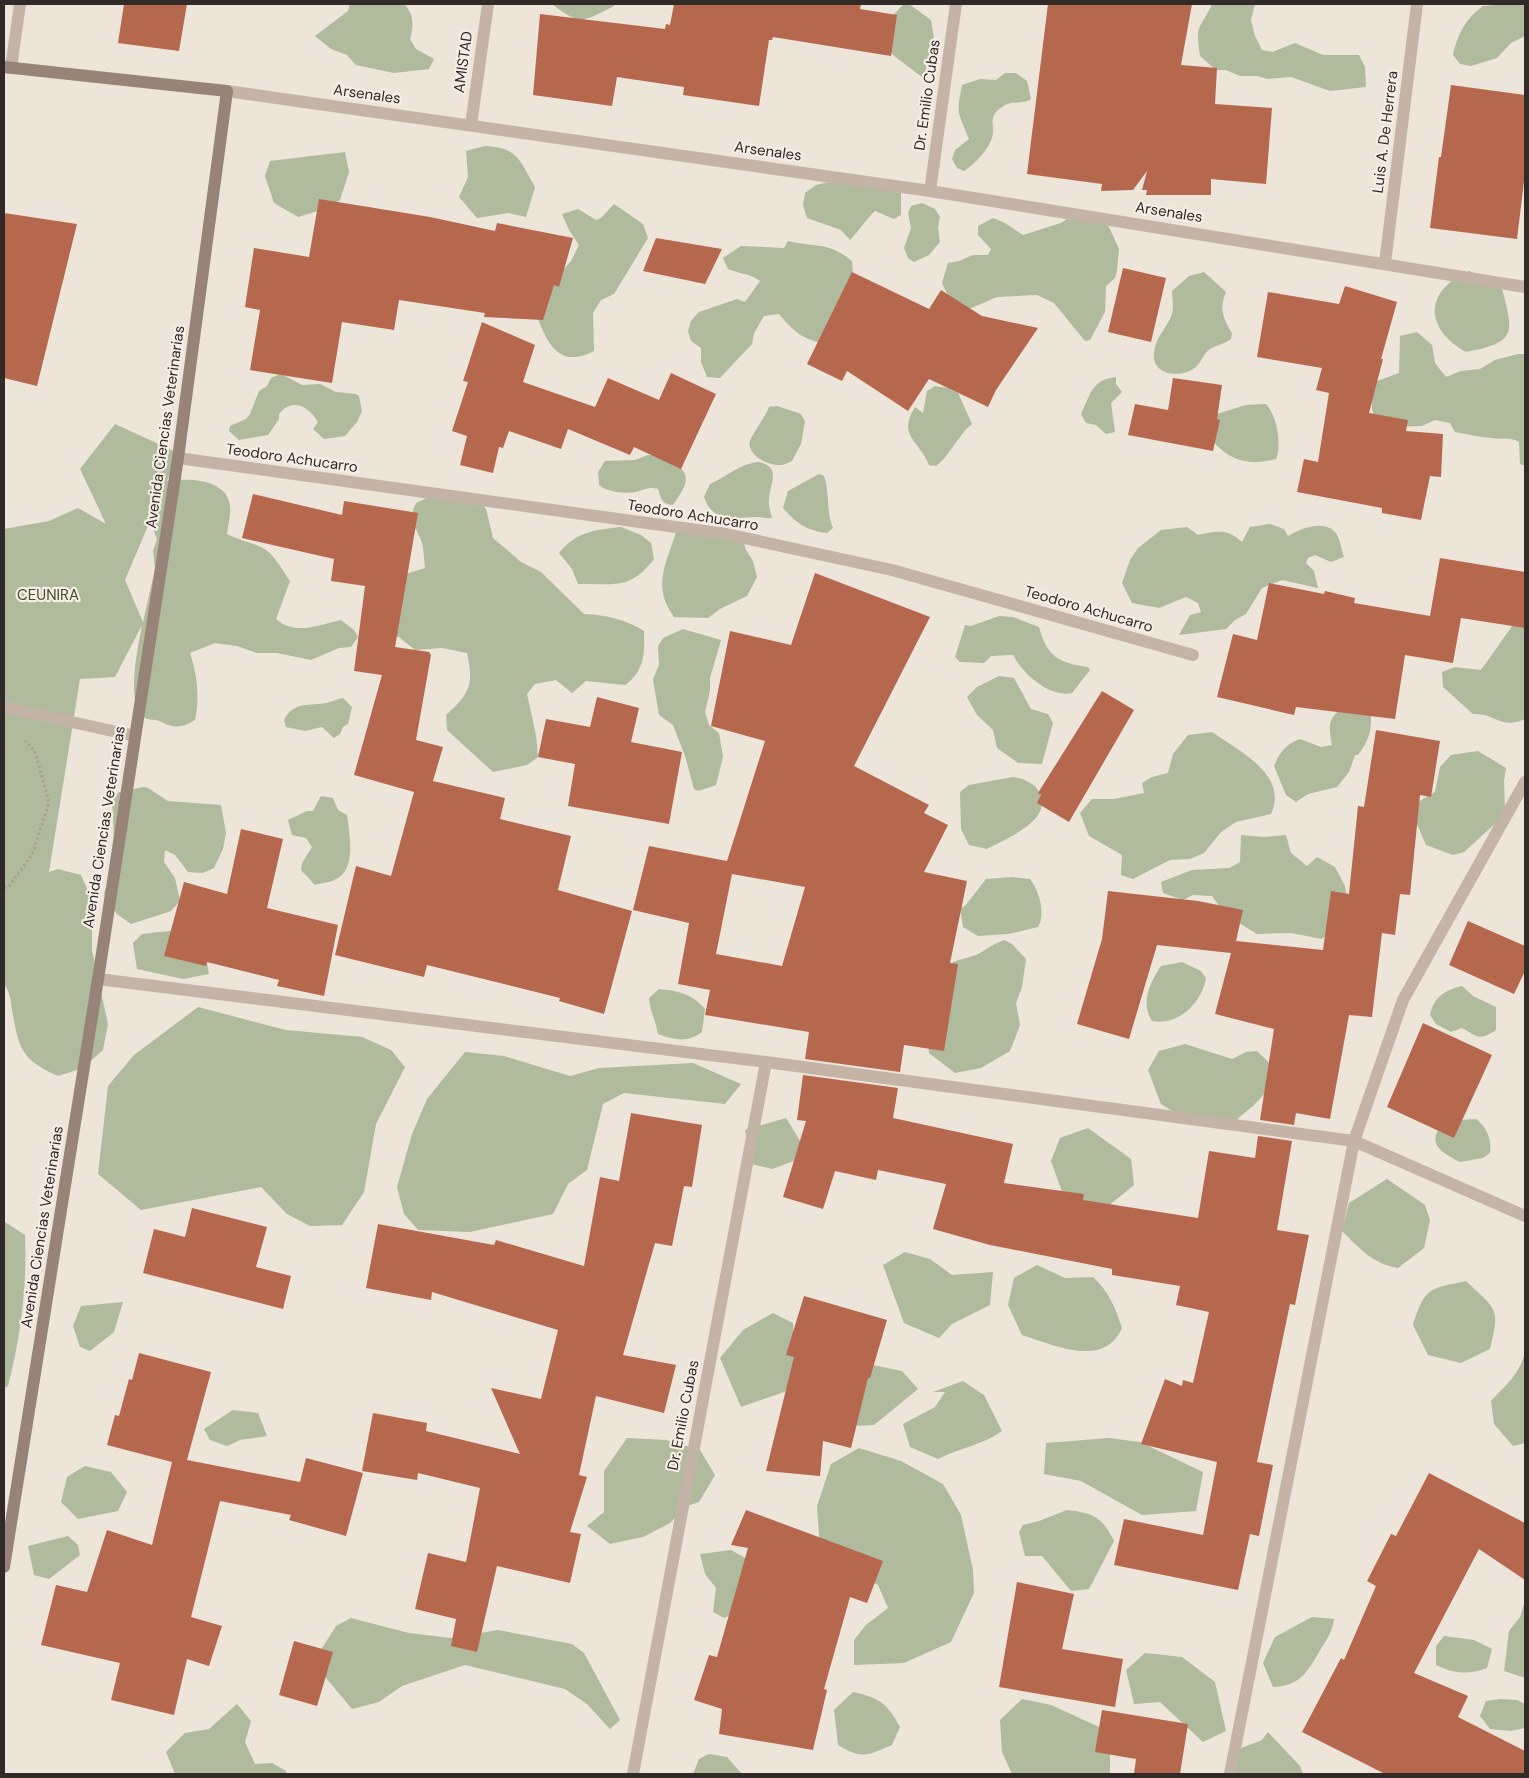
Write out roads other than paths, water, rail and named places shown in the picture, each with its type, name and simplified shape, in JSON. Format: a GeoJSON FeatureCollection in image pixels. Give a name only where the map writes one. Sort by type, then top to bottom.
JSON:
{"type":"FeatureCollection","features":[{"type":"Feature","properties":{"kind":"main road","name":"Arsenales"},"geometry":{"type":"LineString","coordinates":[[7,68],[227,91]]}},
{"type":"Feature","properties":{"kind":"main road","name":"Avenida Ciencias Veterinarias"},"geometry":{"type":"LineString","coordinates":[[4,1567],[98,979],[178,458],[227,91]]}},
{"type":"Feature","properties":{"kind":"street"},"geometry":{"type":"LineString","coordinates":[[7,68],[20,4]]}},
{"type":"Feature","properties":{"kind":"street","name":"AMISTAD"},"geometry":{"type":"LineString","coordinates":[[471,125],[488,4]]}},
{"type":"Feature","properties":{"kind":"street","name":"Dr. Emilio Cubas"},"geometry":{"type":"LineString","coordinates":[[930,191],[956,4]]}},
{"type":"Feature","properties":{"kind":"street","name":"Luis A. De Herrera"},"geometry":{"type":"LineString","coordinates":[[1385,263],[1417,4]]}},
{"type":"Feature","properties":{"kind":"street","name":"Arsenales"},"geometry":{"type":"LineString","coordinates":[[227,91],[930,191],[1525,287]]}},
{"type":"Feature","properties":{"kind":"street","name":"Teodoro Achucarro"},"geometry":{"type":"LineString","coordinates":[[178,458],[726,534],[892,570],[1193,655]]}},
{"type":"Feature","properties":{"kind":"street"},"geometry":{"type":"LineString","coordinates":[[4,707],[135,736]]}},
{"type":"Feature","properties":{"kind":"street"},"geometry":{"type":"LineString","coordinates":[[1230,1774],[1354,1141],[1403,1000],[1525,782]]}},
{"type":"Feature","properties":{"kind":"street"},"geometry":{"type":"LineString","coordinates":[[98,979],[766,1062],[1354,1141],[1525,1216]]}},
{"type":"Feature","properties":{"kind":"street","name":"Dr. Emilio Cubas"},"geometry":{"type":"LineString","coordinates":[[633,1774],[766,1062]]}},
{"type":"Feature","properties":{"kind":"park label","name":"CEUNIRA"},"geometry":{"type":"Point","coordinates":[48,595]}}]}
